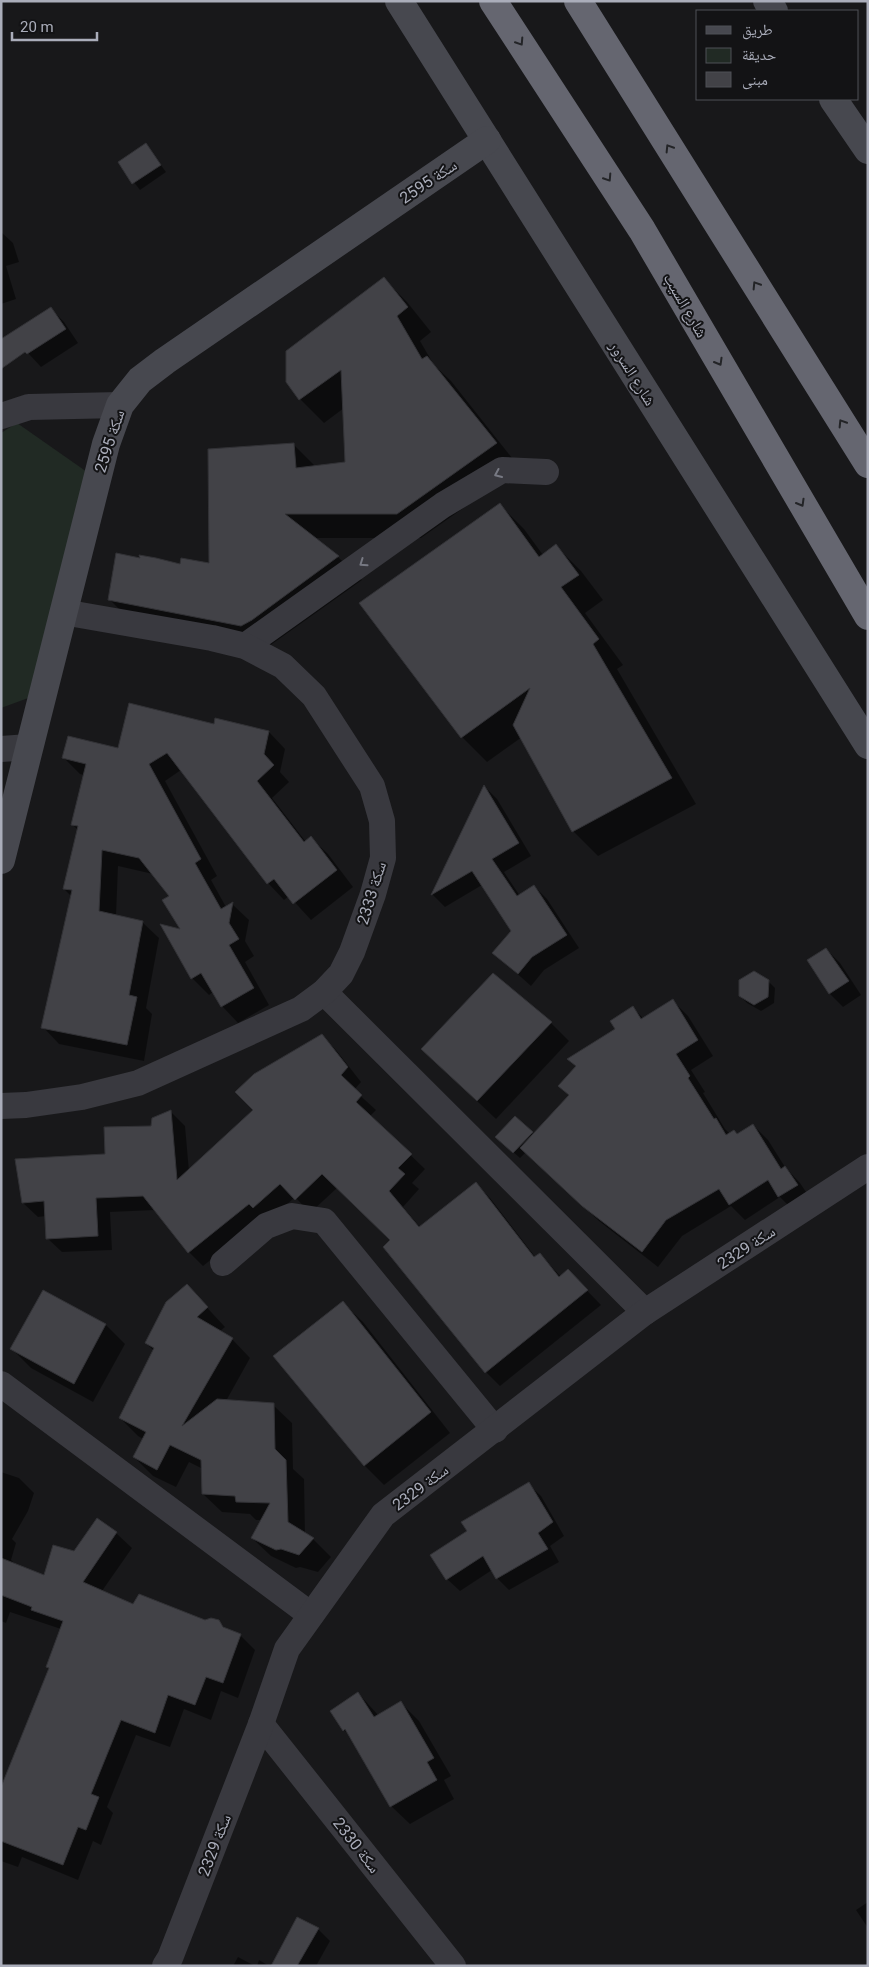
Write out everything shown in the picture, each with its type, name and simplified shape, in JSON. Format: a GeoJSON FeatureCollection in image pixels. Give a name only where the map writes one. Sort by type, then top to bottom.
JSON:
{"type":"FeatureCollection","features":[{"type":"Feature","properties":{"kind":"highway","name":"شارع السيب"},"geometry":{"type":"LineString","coordinates":[[493,1],[642,230],[868,616]]}},
{"type":"Feature","properties":{"kind":"highway"},"geometry":{"type":"LineString","coordinates":[[578,1],[868,464]]}},
{"type":"Feature","properties":{"kind":"street","name":"شارع السرور"},"geometry":{"type":"LineString","coordinates":[[399,1],[868,745]]}},
{"type":"Feature","properties":{"kind":"street"},"geometry":{"type":"LineString","coordinates":[[834,100],[868,150]]}},
{"type":"Feature","properties":{"kind":"street","name":"سكة 2595"},"geometry":{"type":"LineString","coordinates":[[1,860],[106,444],[120,405],[140,380],[165,361],[487,140]]}},
{"type":"Feature","properties":{"kind":"street"},"geometry":{"type":"LineString","coordinates":[[1,416],[29,407],[120,405]]}},
{"type":"Feature","properties":{"kind":"street"},"geometry":{"type":"LineString","coordinates":[[245,646],[444,506],[502,470],[546,472]]}},
{"type":"Feature","properties":{"kind":"street","name":"سكة 2333"},"geometry":{"type":"LineString","coordinates":[[1,1106],[26,1105],[82,1097],[138,1083],[301,1008],[324,992],[340,974],[352,952],[373,894],[383,858],[382,821],[372,786],[314,696],[283,666],[245,646],[212,638],[63,612]]}},
{"type":"Feature","properties":{"kind":"street"},"geometry":{"type":"LineString","coordinates":[[1,750],[30,747]]}},
{"type":"Feature","properties":{"kind":"street"},"geometry":{"type":"LineString","coordinates":[[324,992],[645,1312]]}},
{"type":"Feature","properties":{"kind":"street","name":"سكة 2329"},"geometry":{"type":"LineString","coordinates":[[165,1966],[170,1958],[262,1724],[287,1649],[383,1515],[645,1312],[868,1167]]}},
{"type":"Feature","properties":{"kind":"street"},"geometry":{"type":"LineString","coordinates":[[223,1263],[266,1226],[292,1216],[324,1221],[495,1430]]}},
{"type":"Feature","properties":{"kind":"street"},"geometry":{"type":"LineString","coordinates":[[1,1384],[310,1615]]}},
{"type":"Feature","properties":{"kind":"street","name":"سكة 2330"},"geometry":{"type":"LineString","coordinates":[[262,1724],[453,1966]]}},
{"type":"Feature","properties":{"kind":"green space"},"geometry":{"type":"Polygon","coordinates":[[[17,423],[87,472],[31,697],[1,708],[1,433],[17,423]]]}},
{"type":"Feature","properties":{"kind":"building"},"geometry":{"type":"Polygon","coordinates":[[[146,143],[161,165],[132,184],[118,162],[146,143]]]}},
{"type":"Feature","properties":{"kind":"building"},"geometry":{"type":"Polygon","coordinates":[[[384,277],[408,307],[397,316],[422,359],[427,356],[497,443],[397,514],[285,514],[339,556],[252,620],[241,626],[108,600],[116,553],[140,558],[139,555],[180,564],[181,558],[209,563],[208,449],[294,443],[296,468],[345,462],[341,370],[299,400],[286,382],[286,351],[384,277]]]}},
{"type":"Feature","properties":{"kind":"building"},"geometry":{"type":"Polygon","coordinates":[[[51,307],[66,329],[27,354],[25,352],[1,369],[1,339],[51,307]]]}},
{"type":"Feature","properties":{"kind":"building"},"geometry":{"type":"Polygon","coordinates":[[[500,503],[539,557],[556,544],[579,575],[561,587],[599,639],[593,644],[672,778],[572,832],[513,725],[530,688],[461,738],[359,603],[500,503]]]}},
{"type":"Feature","properties":{"kind":"building"},"geometry":{"type":"Polygon","coordinates":[[[129,703],[214,724],[215,718],[269,731],[264,754],[274,765],[257,781],[304,842],[311,836],[337,870],[293,904],[274,879],[267,884],[167,753],[149,764],[201,859],[195,863],[221,909],[233,902],[229,923],[239,939],[229,945],[254,988],[221,1007],[201,973],[191,979],[160,924],[180,929],[162,900],[169,896],[139,858],[102,850],[99,911],[143,921],[129,995],[137,997],[127,1045],[41,1028],[72,890],[63,889],[78,826],[71,825],[86,764],[62,758],[68,736],[118,748],[129,703]]]}},
{"type":"Feature","properties":{"kind":"building"},"geometry":{"type":"Polygon","coordinates":[[[484,785],[519,843],[492,859],[517,896],[534,885],[567,935],[532,957],[518,974],[492,953],[511,931],[472,871],[431,895],[484,785]]]}},
{"type":"Feature","properties":{"kind":"building"},"geometry":{"type":"Polygon","coordinates":[[[826,948],[849,981],[829,994],[807,960],[826,948]]]}},
{"type":"Feature","properties":{"kind":"building"},"geometry":{"type":"Polygon","coordinates":[[[754,971],[769,980],[768,997],[754,1005],[739,996],[739,980],[754,971]]]}},
{"type":"Feature","properties":{"kind":"building"},"geometry":{"type":"Polygon","coordinates":[[[493,973],[552,1022],[477,1101],[421,1049],[493,973]]]}},
{"type":"Feature","properties":{"kind":"building"},"geometry":{"type":"Polygon","coordinates":[[[673,999],[698,1040],[676,1054],[690,1076],[688,1078],[714,1119],[716,1118],[726,1135],[734,1130],[737,1134],[753,1124],[781,1169],[785,1166],[798,1185],[778,1197],[768,1180],[729,1205],[719,1189],[666,1220],[642,1252],[582,1206],[520,1148],[569,1095],[558,1086],[576,1066],[567,1059],[615,1029],[610,1021],[633,1006],[641,1019],[673,999]]]}},
{"type":"Feature","properties":{"kind":"building"},"geometry":{"type":"Polygon","coordinates":[[[322,1034],[348,1067],[341,1075],[362,1095],[356,1102],[412,1154],[398,1168],[405,1174],[389,1191],[419,1227],[476,1182],[534,1257],[540,1253],[559,1277],[568,1269],[588,1290],[485,1373],[383,1247],[390,1240],[322,1174],[295,1200],[280,1184],[253,1208],[249,1204],[188,1253],[143,1196],[96,1198],[98,1236],[46,1239],[44,1201],[22,1203],[15,1159],[105,1154],[104,1127],[151,1126],[152,1118],[171,1110],[177,1180],[253,1110],[235,1092],[254,1074],[322,1034]]]}},
{"type":"Feature","properties":{"kind":"building"},"geometry":{"type":"Polygon","coordinates":[[[515,1116],[533,1132],[513,1153],[495,1137],[515,1116]]]}},
{"type":"Feature","properties":{"kind":"building"},"geometry":{"type":"Polygon","coordinates":[[[187,1284],[208,1307],[197,1317],[233,1338],[182,1426],[217,1399],[274,1403],[275,1449],[286,1460],[288,1522],[314,1538],[299,1555],[281,1549],[276,1550],[251,1538],[270,1503],[236,1502],[235,1496],[202,1494],[201,1460],[170,1445],[157,1470],[133,1457],[146,1432],[119,1418],[154,1348],[145,1343],[166,1302],[187,1284]]]}},
{"type":"Feature","properties":{"kind":"building"},"geometry":{"type":"Polygon","coordinates":[[[43,1290],[106,1324],[74,1384],[10,1349],[43,1290]]]}},
{"type":"Feature","properties":{"kind":"building"},"geometry":{"type":"Polygon","coordinates":[[[343,1301],[431,1412],[364,1466],[273,1356],[343,1301]]]}},
{"type":"Feature","properties":{"kind":"building"},"geometry":{"type":"Polygon","coordinates":[[[529,1482],[553,1522],[538,1533],[548,1549],[496,1579],[483,1556],[446,1580],[430,1555],[467,1531],[461,1522],[529,1482]]]}},
{"type":"Feature","properties":{"kind":"building"},"geometry":{"type":"Polygon","coordinates":[[[97,1518],[117,1532],[83,1582],[133,1604],[139,1594],[205,1620],[211,1618],[219,1620],[223,1627],[241,1634],[223,1683],[206,1677],[195,1705],[168,1695],[155,1733],[121,1720],[91,1794],[99,1797],[86,1830],[78,1827],[63,1865],[1,1841],[1,1787],[49,1668],[46,1667],[63,1621],[31,1610],[32,1607],[1,1595],[1,1558],[44,1575],[53,1545],[74,1551],[97,1518]]]}},
{"type":"Feature","properties":{"kind":"building"},"geometry":{"type":"Polygon","coordinates":[[[358,1692],[374,1717],[401,1701],[434,1758],[427,1762],[437,1780],[390,1807],[345,1729],[343,1731],[330,1711],[358,1692]]]}},
{"type":"Feature","properties":{"kind":"building"},"geometry":{"type":"Polygon","coordinates":[[[297,1917],[319,1928],[297,1966],[271,1966],[297,1917]]]}}]}
